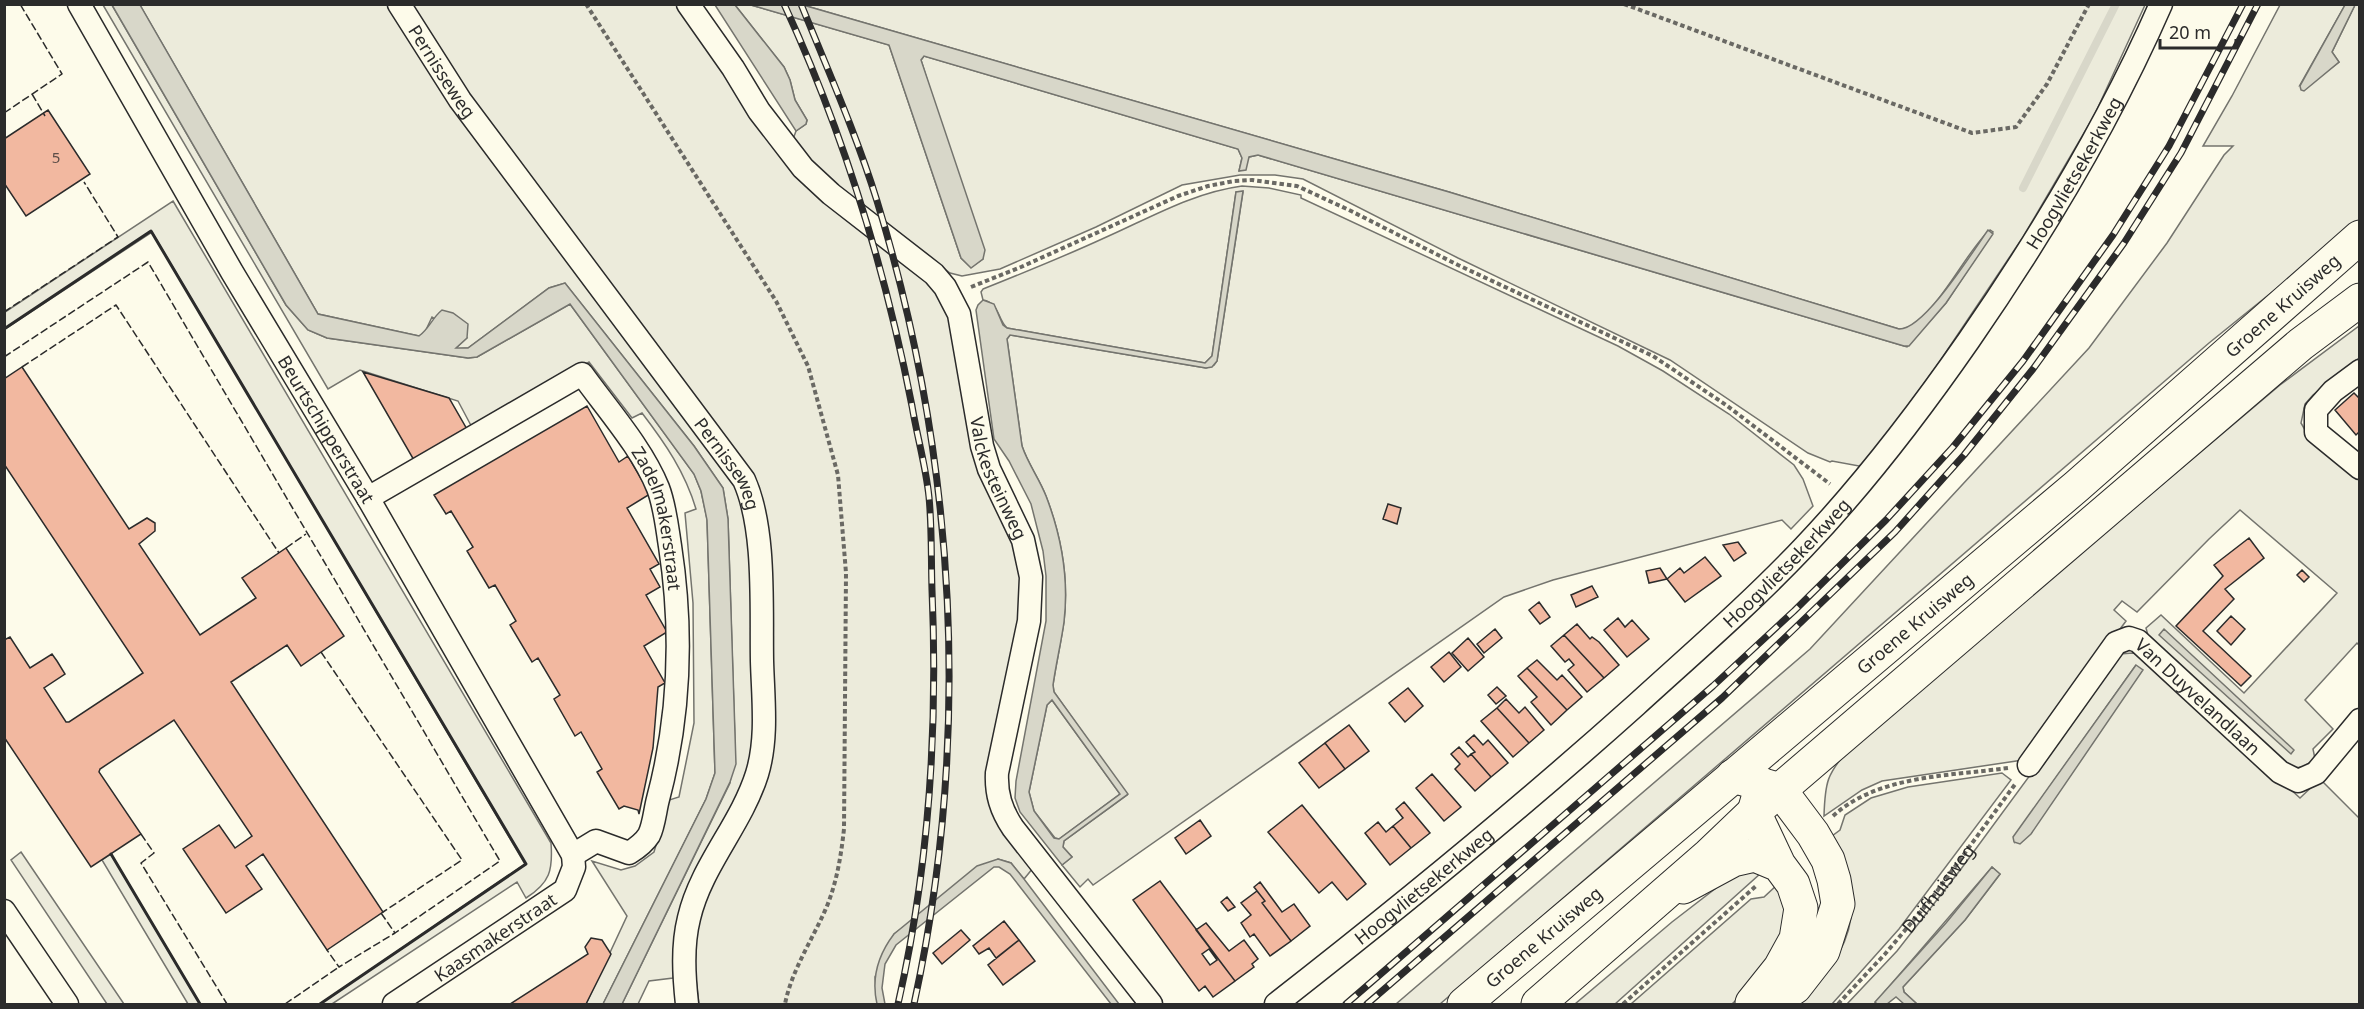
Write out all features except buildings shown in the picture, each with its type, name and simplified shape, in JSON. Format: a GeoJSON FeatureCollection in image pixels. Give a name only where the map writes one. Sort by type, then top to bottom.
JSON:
{"type":"FeatureCollection","features":[{"type":"Feature","properties":{"kind":"main road","name":"Groene Kruisweg"},"geometry":{"type":"LineString","coordinates":[[1538,1005],[1650,906],[1757,791],[1770,744],[2077,486],[2360,237]]}},
{"type":"Feature","properties":{"kind":"main road","name":"Groene Kruisweg"},"geometry":{"type":"LineString","coordinates":[[1464,1005],[1757,791],[2283,359],[2360,300]]}},
{"type":"Feature","properties":{"kind":"main road"},"geometry":{"type":"LineString","coordinates":[[1752,1005],[1780,968],[1796,939],[1801,908],[1793,884],[1779,865],[1757,791]]}},
{"type":"Feature","properties":{"kind":"main road"},"geometry":{"type":"LineString","coordinates":[[1757,791],[1813,834],[1828,860],[1838,904],[1822,951],[1795,987],[1770,1005]]}},
{"type":"Feature","properties":{"kind":"main road"},"geometry":{"type":"LineString","coordinates":[[1650,906],[1733,860],[1755,855],[1779,865]]}},
{"type":"Feature","properties":{"kind":"street","name":"Beurtschipperstraat"},"geometry":{"type":"LineString","coordinates":[[79,4],[231,272],[368,498],[573,855]]}},
{"type":"Feature","properties":{"kind":"street","name":"Pernisseweg"},"geometry":{"type":"LineString","coordinates":[[399,4],[460,100],[744,480],[752,498],[760,578],[764,745],[750,793],[701,885],[689,918],[684,955],[687,1005]]}},
{"type":"Feature","properties":{"kind":"street","name":"Valckesteinweg"},"geometry":{"type":"LineString","coordinates":[[688,4],[733,68],[759,111],[802,168],[831,194],[934,274],[950,295],[959,314],[982,446],[989,469],[1023,540],[1031,577],[1029,621],[997,773],[1001,808],[1012,828],[1151,1005]]}},
{"type":"Feature","properties":{"kind":"street","name":"Hoogvlietsekerkweg"},"geometry":{"type":"LineString","coordinates":[[1276,1005],[1392,914],[1573,761],[1743,609],[1806,545],[1848,497],[1934,390],[2046,224],[2113,108],[2161,4]]}},
{"type":"Feature","properties":{"kind":"street"},"geometry":{"type":"LineString","coordinates":[[2360,371],[2333,391],[2316,410],[2316,432],[2360,468]]}},
{"type":"Feature","properties":{"kind":"street","name":"Zadelmakerstraat"},"geometry":{"type":"LineString","coordinates":[[368,498],[582,374],[649,470],[659,490],[666,519],[673,567],[678,636],[676,706],[669,759],[649,834],[640,846],[629,853],[596,840],[573,855]]}},
{"type":"Feature","properties":{"kind":"street","name":"Van Duyvelandlaan"},"geometry":{"type":"LineString","coordinates":[[2030,765],[2116,643],[2129,638],[2138,641],[2280,772],[2298,781],[2316,774],[2360,720]]}},
{"type":"Feature","properties":{"kind":"street","name":"Kaasmakerstraat"},"geometry":{"type":"LineString","coordinates":[[394,1005],[565,890],[574,867],[573,855]]}},
{"type":"Feature","properties":{"kind":"street"},"geometry":{"type":"LineString","coordinates":[[4,911],[67,1005]]}},
{"type":"Feature","properties":{"kind":"path"},"geometry":{"type":"LineString","coordinates":[[586,4],[776,301],[808,366],[838,475],[846,573],[844,829],[840,869],[827,905],[789,984],[786,1005]]}},
{"type":"Feature","properties":{"kind":"path"},"geometry":{"type":"LineString","coordinates":[[1624,4],[1972,133],[2016,127],[2047,84],[2089,4]]}},
{"type":"Feature","properties":{"kind":"path"},"geometry":{"type":"LineString","coordinates":[[950,295],[1021,267],[1178,196],[1208,186],[1252,180],[1297,186],[1458,265],[1653,356],[1726,405],[1848,497]]}},
{"type":"Feature","properties":{"kind":"path","name":"Duifhuisweg"},"geometry":{"type":"LineString","coordinates":[[1838,1005],[1932,898],[2030,765]]}},
{"type":"Feature","properties":{"kind":"shaded area"},"geometry":{"type":"Polygon","coordinates":[[[103,5],[112,5],[286,305],[308,330],[327,338],[468,358],[477,357],[570,304],[694,474],[701,491],[707,519],[715,773],[706,799],[603,1004],[586,1004],[627,916],[592,861],[621,870],[635,866],[654,852],[669,800],[679,797],[694,723],[693,603],[685,513],[696,509],[680,470],[642,413],[632,418],[589,362],[475,433],[458,401],[360,370],[328,389],[103,5]]]}},
{"type":"Feature","properties":{"kind":"shaded area"},"geometry":{"type":"Polygon","coordinates":[[[112,5],[140,5],[318,314],[419,336],[442,310],[453,313],[468,324],[467,338],[456,348],[468,348],[549,288],[565,283],[694,446],[723,488],[728,519],[736,764],[730,782],[622,1004],[603,1004],[706,799],[715,773],[707,520],[701,491],[694,474],[570,304],[477,357],[468,358],[327,338],[308,330],[286,305],[112,5]]]}},
{"type":"Feature","properties":{"kind":"shaded area"},"geometry":{"type":"Polygon","coordinates":[[[140,5],[393,5],[741,491],[750,540],[758,702],[747,779],[677,924],[673,978],[649,981],[638,1004],[622,1004],[730,783],[735,743],[728,519],[723,488],[694,446],[565,283],[549,288],[468,348],[455,349],[467,338],[432,317],[425,332],[419,336],[318,314],[140,5]]]}},
{"type":"Feature","properties":{"kind":"shaded area"},"geometry":{"type":"Polygon","coordinates":[[[408,5],[677,5],[744,101],[772,146],[792,169],[925,276],[941,298],[1013,542],[1021,581],[1021,605],[991,756],[1033,868],[1024,879],[1011,863],[998,859],[894,934],[875,977],[877,1004],[699,1004],[695,970],[697,921],[708,894],[762,789],[761,503],[494,130],[408,5]]]}},
{"type":"Feature","properties":{"kind":"shaded area"},"geometry":{"type":"Polygon","coordinates":[[[715,5],[735,5],[784,67],[795,100],[807,120],[806,124],[796,131],[715,5]]]}},
{"type":"Feature","properties":{"kind":"shaded area"},"geometry":{"type":"Polygon","coordinates":[[[735,5],[751,5],[889,45],[961,258],[971,267],[983,259],[921,60],[924,56],[1238,149],[1242,158],[1239,171],[1249,157],[1258,155],[1907,347],[1946,303],[1993,232],[1990,230],[1981,240],[1936,303],[1911,326],[1899,329],[1449,192],[803,5],[2145,5],[2094,116],[2023,237],[1936,367],[1869,459],[1859,466],[1830,462],[1808,453],[1670,360],[1458,258],[1303,179],[1275,175],[1240,175],[1182,185],[1096,227],[1000,269],[962,276],[950,273],[833,185],[792,142],[796,131],[806,124],[807,120],[795,100],[784,67],[735,5]]]}},
{"type":"Feature","properties":{"kind":"shaded area"},"geometry":{"type":"Polygon","coordinates":[[[751,5],[803,5],[1449,192],[1899,329],[1909,326],[1934,304],[1988,230],[1993,234],[1946,303],[1909,346],[1904,346],[1258,155],[1249,157],[1246,170],[1239,171],[1242,158],[1238,149],[924,56],[921,60],[985,250],[983,259],[971,268],[961,258],[889,45],[751,5]]]}},
{"type":"Feature","properties":{"kind":"shaded area"},"geometry":{"type":"Polygon","coordinates":[[[2280,5],[2345,5],[2300,85],[2323,74],[2339,62],[2332,52],[2355,5],[2359,5],[2359,222],[2209,343],[1440,1004],[1396,1004],[1810,649],[2089,348],[2167,243],[2224,155],[2233,146],[2203,146],[2280,5]]]}},
{"type":"Feature","properties":{"kind":"shaded area"},"geometry":{"type":"Polygon","coordinates":[[[2345,5],[2355,5],[2332,52],[2339,62],[2304,91],[2301,90],[2300,86],[2345,5]]]}},
{"type":"Feature","properties":{"kind":"shaded area"},"geometry":{"type":"Polygon","coordinates":[[[1242,186],[1269,188],[1301,195],[1301,198],[1618,346],[1663,371],[1729,414],[1794,465],[1803,479],[1813,506],[1791,529],[1782,520],[1553,580],[1504,597],[1093,885],[1088,879],[1080,887],[1062,865],[1072,857],[1063,847],[1064,841],[1127,795],[1054,692],[1053,685],[1065,606],[1060,542],[1046,496],[1022,446],[1007,339],[1010,335],[1206,368],[1214,365],[1217,361],[1243,192],[1236,192],[1212,356],[1205,363],[1007,328],[993,304],[983,300],[981,292],[983,289],[1187,201],[1223,189],[1242,186]]]}},
{"type":"Feature","properties":{"kind":"shaded area"},"geometry":{"type":"Polygon","coordinates":[[[1243,191],[1217,361],[1212,367],[1206,368],[1010,335],[1007,339],[1022,446],[1046,496],[1060,542],[1065,606],[1053,685],[1054,692],[1128,794],[1064,841],[1063,847],[1072,857],[1062,865],[1020,812],[1015,798],[1016,781],[1046,621],[1046,576],[1043,551],[1031,504],[1009,461],[994,439],[976,310],[983,300],[994,304],[1003,325],[1007,328],[1205,363],[1212,356],[1236,192],[1243,191]],[[1052,700],[1047,705],[1029,792],[1034,811],[1054,838],[1059,839],[1120,794],[1052,700]]]}},
{"type":"Feature","properties":{"kind":"shaded area"},"geometry":{"type":"Polygon","coordinates":[[[173,201],[551,843],[548,875],[540,887],[526,898],[517,882],[332,1004],[320,1004],[525,864],[152,232],[5,329],[5,312],[173,201]]]}},
{"type":"Feature","properties":{"kind":"shaded area"},"geometry":{"type":"Polygon","coordinates":[[[2359,326],[2359,358],[2313,395],[2305,404],[2301,423],[2308,435],[2360,480],[2359,645],[2357,643],[2305,700],[2333,729],[2313,749],[2315,759],[2303,767],[2292,768],[2150,643],[2146,628],[2161,615],[2244,693],[2337,593],[2240,510],[2137,612],[2122,601],[2114,610],[2126,621],[2023,760],[1882,781],[1862,790],[1824,816],[1825,795],[1829,779],[1836,765],[1849,749],[2280,385],[2359,326]]]}},
{"type":"Feature","properties":{"kind":"shaded area"},"geometry":{"type":"Polygon","coordinates":[[[2164,629],[2294,750],[2291,754],[2159,635],[2164,629]]]}},
{"type":"Feature","properties":{"kind":"shaded area"},"geometry":{"type":"Polygon","coordinates":[[[2133,653],[2143,656],[2300,798],[2320,779],[2359,818],[2359,1004],[1917,1004],[1904,992],[1903,987],[1965,920],[2000,874],[1992,867],[1875,1003],[1877,1004],[1847,1004],[1897,951],[1961,869],[2119,654],[2133,653]],[[2136,665],[2014,837],[2015,842],[2136,665]]]}},
{"type":"Feature","properties":{"kind":"shaded area"},"geometry":{"type":"Polygon","coordinates":[[[2136,665],[2143,670],[2031,834],[2020,844],[2014,842],[2013,837],[2136,665]]]}},
{"type":"Feature","properties":{"kind":"shaded area"},"geometry":{"type":"Polygon","coordinates":[[[1052,700],[1120,794],[1059,839],[1055,838],[1034,811],[1029,792],[1047,705],[1052,700]]]}},
{"type":"Feature","properties":{"kind":"shaded area"},"geometry":{"type":"Polygon","coordinates":[[[2002,773],[2011,780],[1899,929],[1832,1004],[1798,1004],[1830,968],[1845,941],[1849,926],[1852,910],[1850,887],[1832,836],[1840,830],[1845,815],[1871,798],[1908,787],[2002,773]]]}},
{"type":"Feature","properties":{"kind":"shaded area"},"geometry":{"type":"Polygon","coordinates":[[[21,852],[124,1004],[107,1004],[11,860],[21,852]]]}},
{"type":"Feature","properties":{"kind":"shaded area"},"geometry":{"type":"Polygon","coordinates":[[[111,854],[200,1004],[188,1004],[102,860],[111,854]]]}},
{"type":"Feature","properties":{"kind":"shaded area"},"geometry":{"type":"Polygon","coordinates":[[[998,859],[1011,863],[1119,1004],[1111,1004],[1010,874],[999,867],[994,867],[896,945],[885,964],[882,988],[885,1004],[877,1004],[875,985],[877,967],[894,934],[977,866],[998,859]]]}},
{"type":"Feature","properties":{"kind":"shaded area"},"geometry":{"type":"Polygon","coordinates":[[[1992,867],[2000,874],[1965,920],[1903,987],[1904,992],[1917,1004],[1904,1004],[1896,997],[1887,1004],[1877,1004],[1875,1002],[1946,923],[1992,867]]]}},
{"type":"Feature","properties":{"kind":"shaded area"},"geometry":{"type":"Polygon","coordinates":[[[1750,869],[1761,873],[1615,1004],[1575,1004],[1672,922],[1737,872],[1750,869]]]}},
{"type":"Feature","properties":{"kind":"shaded area"},"geometry":{"type":"Polygon","coordinates":[[[1777,885],[1786,902],[1788,917],[1780,945],[1763,971],[1732,1004],[1631,1004],[1751,899],[1764,897],[1777,885]]]}},
{"type":"Feature","properties":{"kind":"waterway"},"geometry":{"type":"LineString","coordinates":[[2023,188],[2116,4]]}},
{"type":"Feature","properties":{"kind":"railway"},"geometry":{"type":"LineString","coordinates":[[784,4],[825,101],[860,201],[901,354],[929,497],[934,642],[929,798],[917,901],[898,1004]]}},
{"type":"Feature","properties":{"kind":"railway"},"geometry":{"type":"LineString","coordinates":[[801,4],[851,127],[877,201],[904,299],[925,399],[939,499],[947,600],[949,701],[944,803],[932,904],[914,1004]]}},
{"type":"Feature","properties":{"kind":"railway"},"geometry":{"type":"LineString","coordinates":[[1346,1004],[1713,686],[1794,611],[1886,520],[1953,447],[2023,361],[2113,235],[2169,146],[2243,4]]}},
{"type":"Feature","properties":{"kind":"railway"},"geometry":{"type":"LineString","coordinates":[[1367,1004],[1722,698],[1895,532],[1964,455],[2033,369],[2124,243],[2181,153],[2258,4]]}},
{"type":"Feature","properties":{"kind":"fence"},"geometry":{"type":"LineString","coordinates":[[4,113],[62,74],[20,4]]}},
{"type":"Feature","properties":{"kind":"fence"},"geometry":{"type":"LineString","coordinates":[[32,94],[45,116]]}},
{"type":"Feature","properties":{"kind":"fence"},"geometry":{"type":"LineString","coordinates":[[4,312],[118,237],[84,182]]}},
{"type":"Feature","properties":{"kind":"fence"},"geometry":{"type":"LineString","coordinates":[[4,357],[148,262],[500,861],[395,933],[339,967],[327,950]]}},
{"type":"Feature","properties":{"kind":"fence"},"geometry":{"type":"LineString","coordinates":[[22,367],[116,305],[279,553]]}},
{"type":"Feature","properties":{"kind":"fence"},"geometry":{"type":"LineString","coordinates":[[286,548],[306,534]]}},
{"type":"Feature","properties":{"kind":"fence"},"geometry":{"type":"LineString","coordinates":[[321,652],[462,860],[383,912]]}},
{"type":"Feature","properties":{"kind":"fence"},"geometry":{"type":"LineString","coordinates":[[141,834],[154,853],[141,863],[227,1004]]}},
{"type":"Feature","properties":{"kind":"fence"},"geometry":{"type":"LineString","coordinates":[[381,913],[395,933]]}},
{"type":"Feature","properties":{"kind":"fence"},"geometry":{"type":"LineString","coordinates":[[285,1004],[339,967]]}},
{"type":"Feature","properties":{"kind":"wall"},"geometry":{"type":"LineString","coordinates":[[4,329],[151,231],[526,864],[320,1004]]}},
{"type":"Feature","properties":{"kind":"wall"},"geometry":{"type":"LineString","coordinates":[[111,854],[200,1004]]}}]}
